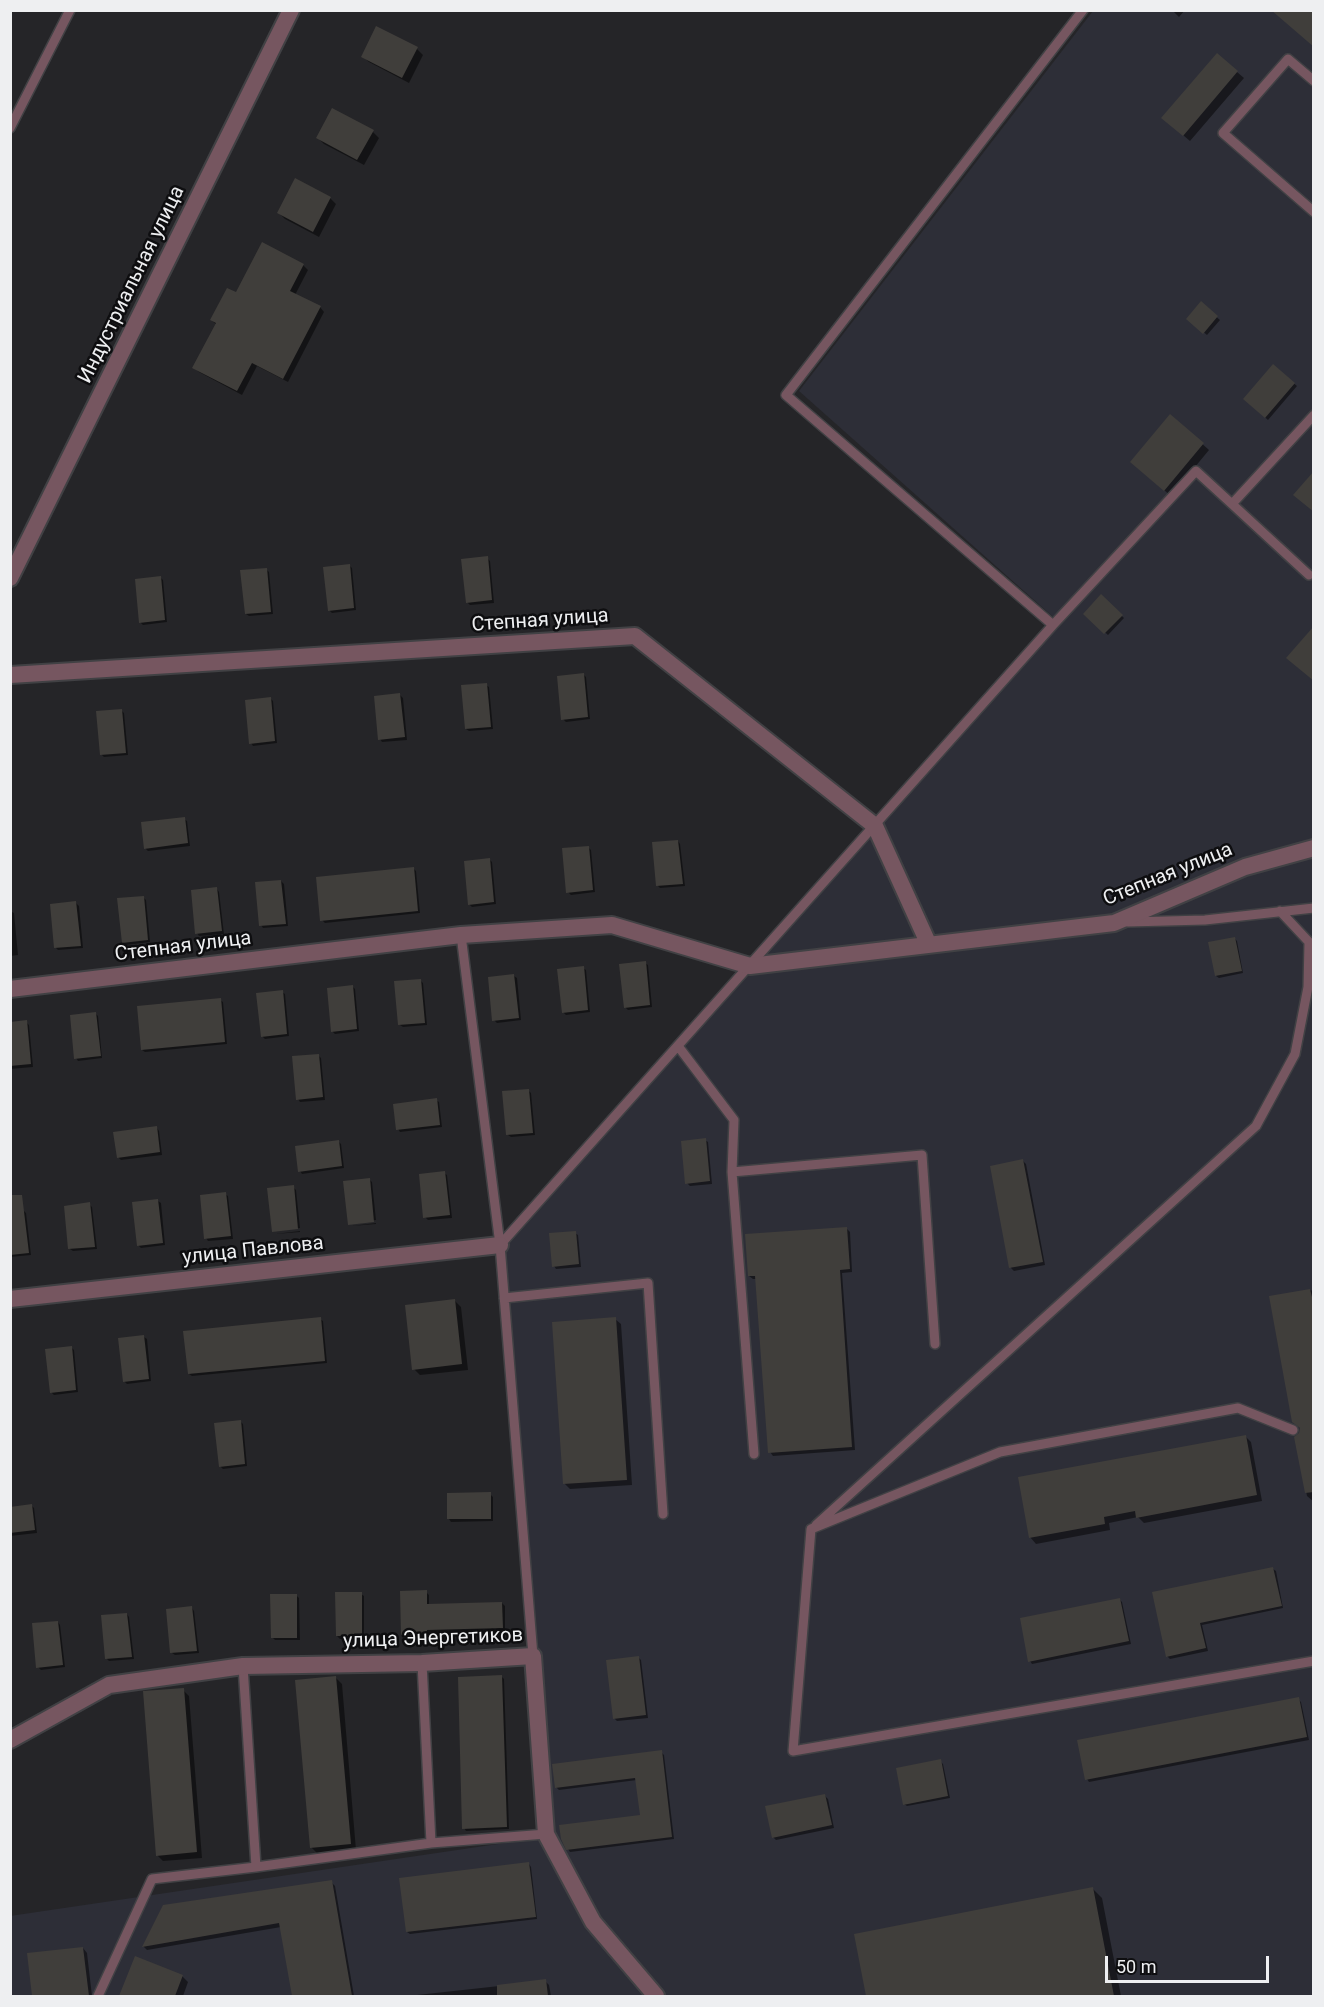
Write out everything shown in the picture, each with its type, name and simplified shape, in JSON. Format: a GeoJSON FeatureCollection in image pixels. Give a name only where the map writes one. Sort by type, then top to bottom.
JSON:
{"type":"FeatureCollection","features":[{"type":"Feature","properties":{"kind":"street","name":"Индустриальная улица"},"geometry":{"type":"LineString","coordinates":[[10,578],[291,10]]}},
{"type":"Feature","properties":{"kind":"street","name":"Степная улица"},"geometry":{"type":"LineString","coordinates":[[10,675],[636,636],[875,826],[929,945]]}},
{"type":"Feature","properties":{"kind":"street","name":"Степная улица"},"geometry":{"type":"LineString","coordinates":[[10,989],[461,935],[612,925],[750,966],[1114,923],[1245,867],[1314,848]]}},
{"type":"Feature","properties":{"kind":"street","name":"улица Павлова"},"geometry":{"type":"LineString","coordinates":[[10,1299],[500,1245]]}},
{"type":"Feature","properties":{"kind":"street","name":"улица Энергетиков"},"geometry":{"type":"LineString","coordinates":[[10,1740],[109,1685],[243,1666],[422,1663],[533,1656],[546,1834],[593,1922],[656,1996]]}},
{"type":"Feature","properties":{"kind":"lane"},"geometry":{"type":"LineString","coordinates":[[10,128],[70,10]]}},
{"type":"Feature","properties":{"kind":"lane"},"geometry":{"type":"LineString","coordinates":[[1053,625],[786,395],[1083,10]]}},
{"type":"Feature","properties":{"kind":"lane"},"geometry":{"type":"LineString","coordinates":[[1314,81],[1288,59],[1223,133],[1314,212]]}},
{"type":"Feature","properties":{"kind":"lane"},"geometry":{"type":"LineString","coordinates":[[1232,504],[1314,415]]}},
{"type":"Feature","properties":{"kind":"lane"},"geometry":{"type":"LineString","coordinates":[[500,1245],[1053,625],[1196,471],[1309,575]]}},
{"type":"Feature","properties":{"kind":"lane"},"geometry":{"type":"LineString","coordinates":[[1114,923],[1204,920],[1314,908]]}},
{"type":"Feature","properties":{"kind":"lane"},"geometry":{"type":"LineString","coordinates":[[1280,911],[1309,942],[1308,987],[1295,1054],[1256,1126],[811,1529],[793,1751],[1314,1661]]}},
{"type":"Feature","properties":{"kind":"lane"},"geometry":{"type":"LineString","coordinates":[[461,935],[500,1245],[533,1656]]}},
{"type":"Feature","properties":{"kind":"lane"},"geometry":{"type":"LineString","coordinates":[[678,1046],[734,1120],[732,1172],[754,1454]]}},
{"type":"Feature","properties":{"kind":"lane"},"geometry":{"type":"LineString","coordinates":[[732,1172],[922,1155],[935,1344]]}},
{"type":"Feature","properties":{"kind":"lane"},"geometry":{"type":"LineString","coordinates":[[504,1298],[648,1283],[663,1514]]}},
{"type":"Feature","properties":{"kind":"lane"},"geometry":{"type":"LineString","coordinates":[[811,1529],[1000,1452],[1238,1408],[1293,1430]]}},
{"type":"Feature","properties":{"kind":"lane"},"geometry":{"type":"LineString","coordinates":[[422,1663],[431,1843]]}},
{"type":"Feature","properties":{"kind":"lane"},"geometry":{"type":"LineString","coordinates":[[243,1666],[256,1867]]}},
{"type":"Feature","properties":{"kind":"lane"},"geometry":{"type":"LineString","coordinates":[[98,1996],[152,1879],[431,1843],[546,1834]]}},
{"type":"Feature","properties":{"kind":"shaded area"},"geometry":{"type":"Polygon","coordinates":[[[1093,11],[1313,11],[1313,1996],[11,1996],[10,1916],[552,1836],[505,1245],[1061,624],[799,391],[1093,11]]]}},
{"type":"Feature","properties":{"kind":"building"},"geometry":{"type":"Polygon","coordinates":[[[1271,10],[1314,10],[1314,47],[1271,10]]]}},
{"type":"Feature","properties":{"kind":"building"},"geometry":{"type":"Polygon","coordinates":[[[376,26],[418,47],[402,78],[361,57],[376,26]]]}},
{"type":"Feature","properties":{"kind":"building"},"geometry":{"type":"Polygon","coordinates":[[[1217,53],[1238,71],[1183,136],[1161,118],[1217,53]]]}},
{"type":"Feature","properties":{"kind":"building"},"geometry":{"type":"Polygon","coordinates":[[[332,108],[374,130],[357,160],[316,138],[332,108]]]}},
{"type":"Feature","properties":{"kind":"building"},"geometry":{"type":"Polygon","coordinates":[[[295,178],[331,197],[313,232],[277,213],[295,178]]]}},
{"type":"Feature","properties":{"kind":"building"},"geometry":{"type":"Polygon","coordinates":[[[262,242],[304,264],[290,291],[321,306],[283,379],[252,363],[237,391],[192,368],[216,323],[210,320],[227,288],[236,292],[262,242]]]}},
{"type":"Feature","properties":{"kind":"building"},"geometry":{"type":"Polygon","coordinates":[[[1201,301],[1218,316],[1203,334],[1186,319],[1201,301]]]}},
{"type":"Feature","properties":{"kind":"building"},"geometry":{"type":"Polygon","coordinates":[[[1273,364],[1295,383],[1265,418],[1243,399],[1273,364]]]}},
{"type":"Feature","properties":{"kind":"building"},"geometry":{"type":"Polygon","coordinates":[[[1170,414],[1204,443],[1164,491],[1130,462],[1170,414]]]}},
{"type":"Feature","properties":{"kind":"building"},"geometry":{"type":"Polygon","coordinates":[[[1314,471],[1314,512],[1293,495],[1314,471]]]}},
{"type":"Feature","properties":{"kind":"building"},"geometry":{"type":"Polygon","coordinates":[[[488,556],[492,600],[466,603],[461,559],[488,556]]]}},
{"type":"Feature","properties":{"kind":"building"},"geometry":{"type":"Polygon","coordinates":[[[350,564],[354,608],[328,611],[323,567],[350,564]]]}},
{"type":"Feature","properties":{"kind":"building"},"geometry":{"type":"Polygon","coordinates":[[[267,568],[271,612],[245,614],[240,570],[267,568]]]}},
{"type":"Feature","properties":{"kind":"building"},"geometry":{"type":"Polygon","coordinates":[[[161,576],[165,620],[139,623],[135,579],[161,576]]]}},
{"type":"Feature","properties":{"kind":"building"},"geometry":{"type":"Polygon","coordinates":[[[1101,594],[1123,615],[1104,634],[1083,614],[1101,594]]]}},
{"type":"Feature","properties":{"kind":"building"},"geometry":{"type":"Polygon","coordinates":[[[1314,626],[1314,681],[1286,658],[1314,626]]]}},
{"type":"Feature","properties":{"kind":"building"},"geometry":{"type":"Polygon","coordinates":[[[584,673],[588,717],[561,720],[557,676],[584,673]]]}},
{"type":"Feature","properties":{"kind":"building"},"geometry":{"type":"Polygon","coordinates":[[[487,683],[491,727],[465,729],[461,685],[487,683]]]}},
{"type":"Feature","properties":{"kind":"building"},"geometry":{"type":"Polygon","coordinates":[[[400,693],[405,737],[378,740],[374,696],[400,693]]]}},
{"type":"Feature","properties":{"kind":"building"},"geometry":{"type":"Polygon","coordinates":[[[271,697],[275,741],[249,744],[245,700],[271,697]]]}},
{"type":"Feature","properties":{"kind":"building"},"geometry":{"type":"Polygon","coordinates":[[[122,709],[126,753],[100,755],[96,711],[122,709]]]}},
{"type":"Feature","properties":{"kind":"building"},"geometry":{"type":"Polygon","coordinates":[[[185,817],[188,843],[144,849],[141,822],[185,817]]]}},
{"type":"Feature","properties":{"kind":"building"},"geometry":{"type":"Polygon","coordinates":[[[678,840],[683,884],[656,886],[652,842],[678,840]]]}},
{"type":"Feature","properties":{"kind":"building"},"geometry":{"type":"Polygon","coordinates":[[[589,846],[593,890],[566,893],[562,848],[589,846]]]}},
{"type":"Feature","properties":{"kind":"building"},"geometry":{"type":"Polygon","coordinates":[[[490,858],[494,902],[468,905],[464,861],[490,858]]]}},
{"type":"Feature","properties":{"kind":"building"},"geometry":{"type":"Polygon","coordinates":[[[414,867],[418,911],[320,921],[316,877],[414,867]]]}},
{"type":"Feature","properties":{"kind":"building"},"geometry":{"type":"Polygon","coordinates":[[[281,880],[286,924],[259,926],[255,882],[281,880]]]}},
{"type":"Feature","properties":{"kind":"building"},"geometry":{"type":"Polygon","coordinates":[[[217,887],[222,931],[195,934],[191,890],[217,887]]]}},
{"type":"Feature","properties":{"kind":"building"},"geometry":{"type":"Polygon","coordinates":[[[144,896],[148,940],[122,943],[117,898],[144,896]]]}},
{"type":"Feature","properties":{"kind":"building"},"geometry":{"type":"Polygon","coordinates":[[[76,901],[81,946],[54,948],[50,904],[76,901]]]}},
{"type":"Feature","properties":{"kind":"building"},"geometry":{"type":"Polygon","coordinates":[[[1235,937],[1242,971],[1215,976],[1208,942],[1235,937]]]}},
{"type":"Feature","properties":{"kind":"building"},"geometry":{"type":"Polygon","coordinates":[[[646,961],[650,1005],[624,1008],[619,964],[646,961]]]}},
{"type":"Feature","properties":{"kind":"building"},"geometry":{"type":"Polygon","coordinates":[[[584,966],[588,1010],[562,1013],[557,969],[584,966]]]}},
{"type":"Feature","properties":{"kind":"building"},"geometry":{"type":"Polygon","coordinates":[[[514,974],[519,1018],[492,1021],[488,977],[514,974]]]}},
{"type":"Feature","properties":{"kind":"building"},"geometry":{"type":"Polygon","coordinates":[[[421,979],[425,1023],[398,1025],[394,981],[421,979]]]}},
{"type":"Feature","properties":{"kind":"building"},"geometry":{"type":"Polygon","coordinates":[[[353,985],[357,1029],[331,1032],[327,988],[353,985]]]}},
{"type":"Feature","properties":{"kind":"building"},"geometry":{"type":"Polygon","coordinates":[[[283,990],[287,1034],[261,1037],[256,993],[283,990]]]}},
{"type":"Feature","properties":{"kind":"building"},"geometry":{"type":"Polygon","coordinates":[[[221,998],[225,1042],[141,1050],[137,1006],[221,998]]]}},
{"type":"Feature","properties":{"kind":"building"},"geometry":{"type":"Polygon","coordinates":[[[96,1012],[101,1056],[74,1059],[70,1015],[96,1012]]]}},
{"type":"Feature","properties":{"kind":"building"},"geometry":{"type":"Polygon","coordinates":[[[27,1020],[31,1064],[10,1066],[10,1022],[27,1020]]]}},
{"type":"Feature","properties":{"kind":"building"},"geometry":{"type":"Polygon","coordinates":[[[319,1054],[323,1097],[296,1100],[292,1056],[319,1054]]]}},
{"type":"Feature","properties":{"kind":"building"},"geometry":{"type":"Polygon","coordinates":[[[529,1089],[533,1133],[506,1135],[502,1091],[529,1089]]]}},
{"type":"Feature","properties":{"kind":"building"},"geometry":{"type":"Polygon","coordinates":[[[437,1098],[440,1125],[396,1130],[393,1104],[437,1098]]]}},
{"type":"Feature","properties":{"kind":"building"},"geometry":{"type":"Polygon","coordinates":[[[157,1126],[160,1152],[117,1158],[113,1132],[157,1126]]]}},
{"type":"Feature","properties":{"kind":"building"},"geometry":{"type":"Polygon","coordinates":[[[706,1138],[710,1181],[685,1184],[681,1141],[706,1138]]]}},
{"type":"Feature","properties":{"kind":"building"},"geometry":{"type":"Polygon","coordinates":[[[339,1140],[342,1166],[298,1172],[295,1146],[339,1140]]]}},
{"type":"Feature","properties":{"kind":"building"},"geometry":{"type":"Polygon","coordinates":[[[1023,1159],[1043,1262],[1009,1268],[990,1166],[1023,1159]]]}},
{"type":"Feature","properties":{"kind":"building"},"geometry":{"type":"Polygon","coordinates":[[[445,1171],[450,1215],[423,1218],[419,1174],[445,1171]]]}},
{"type":"Feature","properties":{"kind":"building"},"geometry":{"type":"Polygon","coordinates":[[[370,1178],[374,1222],[348,1225],[343,1181],[370,1178]]]}},
{"type":"Feature","properties":{"kind":"building"},"geometry":{"type":"Polygon","coordinates":[[[294,1185],[298,1229],[272,1232],[267,1188],[294,1185]]]}},
{"type":"Feature","properties":{"kind":"building"},"geometry":{"type":"Polygon","coordinates":[[[226,1192],[231,1236],[204,1239],[200,1195],[226,1192]]]}},
{"type":"Feature","properties":{"kind":"building"},"geometry":{"type":"Polygon","coordinates":[[[10,1195],[22,1195],[29,1253],[10,1255],[10,1195]]]}},
{"type":"Feature","properties":{"kind":"building"},"geometry":{"type":"Polygon","coordinates":[[[158,1199],[163,1243],[137,1246],[132,1202],[158,1199]]]}},
{"type":"Feature","properties":{"kind":"building"},"geometry":{"type":"Polygon","coordinates":[[[90,1202],[95,1247],[68,1249],[64,1206],[90,1202]]]}},
{"type":"Feature","properties":{"kind":"building"},"geometry":{"type":"Polygon","coordinates":[[[847,1227],[850,1269],[840,1270],[852,1447],[768,1453],[755,1276],[748,1276],[745,1234],[847,1227]]]}},
{"type":"Feature","properties":{"kind":"building"},"geometry":{"type":"Polygon","coordinates":[[[576,1231],[579,1264],[552,1267],[549,1233],[576,1231]]]}},
{"type":"Feature","properties":{"kind":"building"},"geometry":{"type":"Polygon","coordinates":[[[1310,1289],[1314,1305],[1314,1492],[1305,1493],[1294,1437],[1299,1433],[1300,1428],[1292,1422],[1269,1296],[1310,1289]]]}},
{"type":"Feature","properties":{"kind":"building"},"geometry":{"type":"Polygon","coordinates":[[[455,1299],[462,1364],[412,1370],[405,1305],[455,1299]]]}},
{"type":"Feature","properties":{"kind":"building"},"geometry":{"type":"Polygon","coordinates":[[[321,1317],[325,1361],[188,1374],[183,1331],[321,1317]]]}},
{"type":"Feature","properties":{"kind":"building"},"geometry":{"type":"Polygon","coordinates":[[[616,1317],[627,1480],[563,1484],[552,1322],[616,1317]]]}},
{"type":"Feature","properties":{"kind":"building"},"geometry":{"type":"Polygon","coordinates":[[[144,1335],[149,1379],[123,1382],[118,1338],[144,1335]]]}},
{"type":"Feature","properties":{"kind":"building"},"geometry":{"type":"Polygon","coordinates":[[[72,1346],[76,1390],[50,1393],[45,1349],[72,1346]]]}},
{"type":"Feature","properties":{"kind":"building"},"geometry":{"type":"Polygon","coordinates":[[[241,1420],[245,1464],[219,1467],[214,1423],[241,1420]]]}},
{"type":"Feature","properties":{"kind":"building"},"geometry":{"type":"Polygon","coordinates":[[[1246,1435],[1257,1495],[1136,1518],[1135,1511],[1104,1517],[1105,1524],[1029,1538],[1018,1477],[1246,1435]]]}},
{"type":"Feature","properties":{"kind":"building"},"geometry":{"type":"Polygon","coordinates":[[[491,1492],[491,1519],[447,1519],[447,1493],[491,1492]]]}},
{"type":"Feature","properties":{"kind":"building"},"geometry":{"type":"Polygon","coordinates":[[[32,1504],[35,1530],[10,1533],[10,1507],[32,1504]]]}},
{"type":"Feature","properties":{"kind":"building"},"geometry":{"type":"Polygon","coordinates":[[[1273,1567],[1282,1606],[1200,1623],[1206,1648],[1166,1657],[1152,1592],[1273,1567]]]}},
{"type":"Feature","properties":{"kind":"building"},"geometry":{"type":"Polygon","coordinates":[[[427,1590],[427,1604],[502,1602],[503,1628],[427,1630],[427,1634],[401,1635],[400,1591],[427,1590]]]}},
{"type":"Feature","properties":{"kind":"building"},"geometry":{"type":"Polygon","coordinates":[[[335,1592],[362,1592],[362,1636],[336,1636],[335,1592]]]}},
{"type":"Feature","properties":{"kind":"building"},"geometry":{"type":"Polygon","coordinates":[[[270,1594],[297,1594],[297,1638],[271,1638],[270,1594]]]}},
{"type":"Feature","properties":{"kind":"building"},"geometry":{"type":"Polygon","coordinates":[[[1120,1598],[1129,1641],[1028,1662],[1020,1618],[1120,1598]]]}},
{"type":"Feature","properties":{"kind":"building"},"geometry":{"type":"Polygon","coordinates":[[[192,1606],[197,1651],[170,1653],[166,1609],[192,1606]]]}},
{"type":"Feature","properties":{"kind":"building"},"geometry":{"type":"Polygon","coordinates":[[[127,1613],[132,1657],[105,1659],[101,1615],[127,1613]]]}},
{"type":"Feature","properties":{"kind":"building"},"geometry":{"type":"Polygon","coordinates":[[[58,1621],[63,1665],[36,1668],[32,1623],[58,1621]]]}},
{"type":"Feature","properties":{"kind":"building"},"geometry":{"type":"Polygon","coordinates":[[[639,1656],[646,1715],[613,1719],[606,1660],[639,1656]]]}},
{"type":"Feature","properties":{"kind":"building"},"geometry":{"type":"Polygon","coordinates":[[[502,1675],[507,1827],[462,1829],[458,1677],[502,1675]]]}},
{"type":"Feature","properties":{"kind":"building"},"geometry":{"type":"Polygon","coordinates":[[[336,1676],[351,1844],[310,1848],[295,1680],[336,1676]]]}},
{"type":"Feature","properties":{"kind":"building"},"geometry":{"type":"Polygon","coordinates":[[[184,1688],[197,1852],[156,1856],[143,1691],[184,1688]]]}},
{"type":"Feature","properties":{"kind":"building"},"geometry":{"type":"Polygon","coordinates":[[[1299,1697],[1307,1737],[1085,1780],[1077,1740],[1299,1697]]]}},
{"type":"Feature","properties":{"kind":"building"},"geometry":{"type":"Polygon","coordinates":[[[662,1750],[672,1837],[566,1850],[561,1839],[559,1825],[640,1815],[635,1778],[555,1788],[552,1764],[662,1750]]]}},
{"type":"Feature","properties":{"kind":"building"},"geometry":{"type":"Polygon","coordinates":[[[941,1759],[948,1796],[903,1805],[896,1768],[941,1759]]]}},
{"type":"Feature","properties":{"kind":"building"},"geometry":{"type":"Polygon","coordinates":[[[825,1794],[832,1825],[772,1838],[765,1806],[825,1794]]]}},
{"type":"Feature","properties":{"kind":"building"},"geometry":{"type":"Polygon","coordinates":[[[529,1862],[536,1917],[406,1932],[399,1878],[529,1862]]]}},
{"type":"Feature","properties":{"kind":"building"},"geometry":{"type":"Polygon","coordinates":[[[332,1880],[352,1996],[292,1996],[279,1923],[142,1947],[163,1905],[332,1880]]]}},
{"type":"Feature","properties":{"kind":"building"},"geometry":{"type":"Polygon","coordinates":[[[1093,1887],[1114,1996],[866,1996],[854,1934],[1093,1887]]]}},
{"type":"Feature","properties":{"kind":"building"},"geometry":{"type":"Polygon","coordinates":[[[83,1947],[89,1996],[32,1996],[27,1953],[83,1947]]]}},
{"type":"Feature","properties":{"kind":"building"},"geometry":{"type":"Polygon","coordinates":[[[135,1956],[183,1975],[175,1996],[119,1996],[135,1956]]]}},
{"type":"Feature","properties":{"kind":"building"},"geometry":{"type":"Polygon","coordinates":[[[546,1979],[548,1996],[497,1996],[497,1985],[546,1979]]]}}]}
